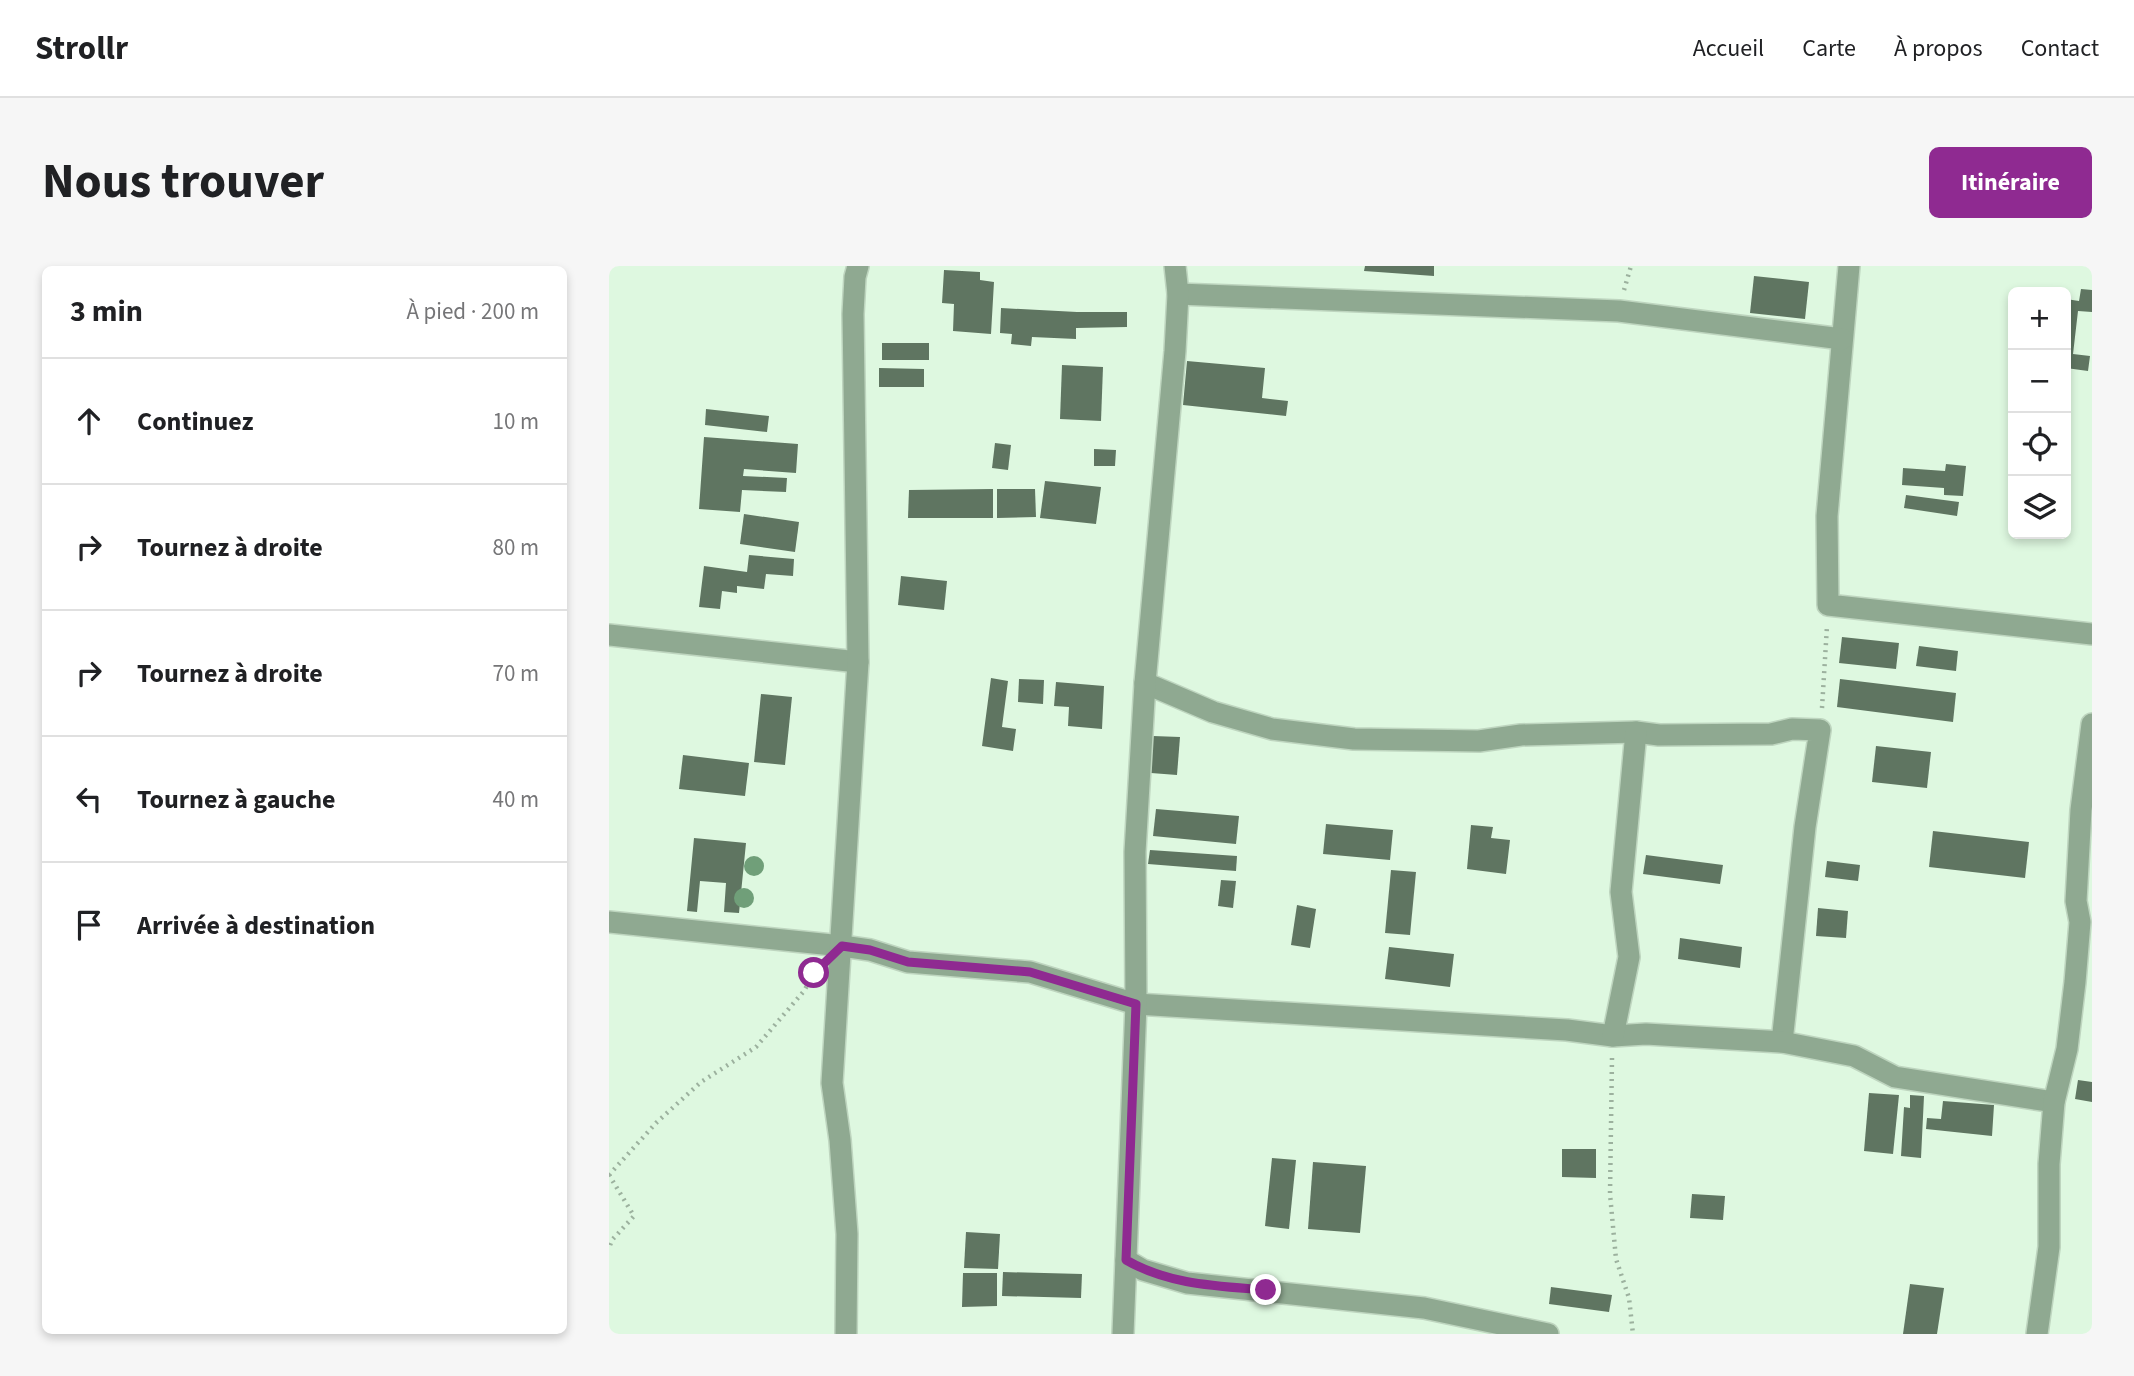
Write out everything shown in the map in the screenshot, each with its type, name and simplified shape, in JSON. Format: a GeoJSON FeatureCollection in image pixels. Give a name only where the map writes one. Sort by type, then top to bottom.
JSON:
{"type":"FeatureCollection","features":[{"type":"Feature","properties":{"kind":"street"},"geometry":{"type":"LineString","coordinates":[[846,1334],[847,1234],[840,1140],[832,1083],[858,662],[853,314],[858,266]]}},
{"type":"Feature","properties":{"kind":"street"},"geometry":{"type":"LineString","coordinates":[[1123,1334],[1136,1004],[1135,852],[1145,683],[1166,462],[1178,294],[1175,266]]}},
{"type":"Feature","properties":{"kind":"street"},"geometry":{"type":"LineString","coordinates":[[1849,266],[1827,516],[1828,605],[2092,635]]}},
{"type":"Feature","properties":{"kind":"street"},"geometry":{"type":"LineString","coordinates":[[1178,294],[1619,311],[1842,339]]}},
{"type":"Feature","properties":{"kind":"street"},"geometry":{"type":"LineString","coordinates":[[609,635],[858,662]]}},
{"type":"Feature","properties":{"kind":"street"},"geometry":{"type":"LineString","coordinates":[[1145,683],[1213,712],[1272,729],[1354,738],[1479,741],[1521,735],[1636,732],[1659,735],[1771,734],[1792,729],[1820,730],[1805,827],[1782,1042]]}},
{"type":"Feature","properties":{"kind":"street"},"geometry":{"type":"LineString","coordinates":[[2037,1334],[2049,1247],[2049,1164],[2054,1102],[2067,1049],[2075,982],[2080,922],[2076,901],[2081,810],[2092,724]]}},
{"type":"Feature","properties":{"kind":"street"},"geometry":{"type":"LineString","coordinates":[[1613,1036],[1629,957],[1621,892],[1636,732]]}},
{"type":"Feature","properties":{"kind":"street"},"geometry":{"type":"LineString","coordinates":[[609,922],[842,946],[870,950],[908,962],[1030,972],[1136,1004],[1567,1030],[1613,1036],[1647,1034],[1782,1042],[1854,1056],[1895,1077],[2054,1102]]}},
{"type":"Feature","properties":{"kind":"street"},"geometry":{"type":"LineString","coordinates":[[1126,1260],[1143,1269],[1187,1283],[1424,1308],[1548,1334]]}},
{"type":"Feature","properties":{"kind":"path"},"geometry":{"type":"LineString","coordinates":[[1820,730],[1828,605]]}},
{"type":"Feature","properties":{"kind":"path"},"geometry":{"type":"LineString","coordinates":[[609,1248],[612,1240],[634,1216],[609,1175],[656,1123],[701,1082],[756,1047],[804,991],[814,973],[842,946]]}},
{"type":"Feature","properties":{"kind":"path"},"geometry":{"type":"LineString","coordinates":[[1613,1036],[1610,1194],[1616,1259],[1629,1298],[1633,1334]]}},
{"type":"Feature","properties":{"kind":"building"},"geometry":{"type":"Polygon","coordinates":[[[1365,266],[1434,266],[1434,276],[1364,271],[1365,266]]]}},
{"type":"Feature","properties":{"kind":"building"},"geometry":{"type":"Polygon","coordinates":[[[944,270],[980,272],[980,280],[994,282],[991,334],[953,331],[954,304],[942,303],[944,270]]]}},
{"type":"Feature","properties":{"kind":"building"},"geometry":{"type":"Polygon","coordinates":[[[1754,276],[1809,282],[1805,319],[1750,313],[1754,276]]]}},
{"type":"Feature","properties":{"kind":"building"},"geometry":{"type":"Polygon","coordinates":[[[2081,289],[2092,290],[2092,312],[2078,311],[2073,354],[2090,356],[2088,371],[2071,369],[2071,300],[2079,301],[2081,289]]]}},
{"type":"Feature","properties":{"kind":"building"},"geometry":{"type":"Polygon","coordinates":[[[1001,308],[1127,312],[1127,327],[1076,328],[1076,339],[1032,337],[1031,346],[1011,344],[1012,334],[1000,333],[1001,308]]]}},
{"type":"Feature","properties":{"kind":"building"},"geometry":{"type":"Polygon","coordinates":[[[882,343],[929,343],[929,360],[882,360],[882,343]]]}},
{"type":"Feature","properties":{"kind":"building"},"geometry":{"type":"Polygon","coordinates":[[[1187,361],[1265,368],[1262,398],[1288,401],[1286,416],[1183,405],[1187,361]]]}},
{"type":"Feature","properties":{"kind":"building"},"geometry":{"type":"Polygon","coordinates":[[[1062,365],[1103,367],[1101,421],[1060,419],[1062,365]]]}},
{"type":"Feature","properties":{"kind":"building"},"geometry":{"type":"Polygon","coordinates":[[[879,368],[924,369],[924,387],[879,387],[879,368]]]}},
{"type":"Feature","properties":{"kind":"building"},"geometry":{"type":"Polygon","coordinates":[[[706,409],[769,416],[767,432],[705,425],[706,409]]]}},
{"type":"Feature","properties":{"kind":"building"},"geometry":{"type":"Polygon","coordinates":[[[704,437],[798,444],[796,473],[744,469],[743,476],[787,478],[786,492],[742,490],[740,512],[699,509],[704,437]]]}},
{"type":"Feature","properties":{"kind":"building"},"geometry":{"type":"Polygon","coordinates":[[[995,443],[1011,445],[1008,470],[992,468],[995,443]]]}},
{"type":"Feature","properties":{"kind":"building"},"geometry":{"type":"Polygon","coordinates":[[[1094,449],[1116,450],[1115,466],[1094,466],[1094,449]]]}},
{"type":"Feature","properties":{"kind":"building"},"geometry":{"type":"Polygon","coordinates":[[[1946,464],[1966,466],[1963,496],[1944,495],[1944,488],[1902,485],[1903,468],[1945,471],[1946,464]]]}},
{"type":"Feature","properties":{"kind":"building"},"geometry":{"type":"Polygon","coordinates":[[[1045,481],[1101,487],[1096,524],[1040,518],[1045,481]]]}},
{"type":"Feature","properties":{"kind":"building"},"geometry":{"type":"Polygon","coordinates":[[[993,489],[993,518],[908,518],[909,490],[993,489]]]}},
{"type":"Feature","properties":{"kind":"building"},"geometry":{"type":"Polygon","coordinates":[[[997,489],[1035,489],[1036,517],[997,518],[997,489]]]}},
{"type":"Feature","properties":{"kind":"building"},"geometry":{"type":"Polygon","coordinates":[[[1906,495],[1959,502],[1957,516],[1904,508],[1906,495]]]}},
{"type":"Feature","properties":{"kind":"building"},"geometry":{"type":"Polygon","coordinates":[[[744,514],[799,522],[795,552],[740,544],[744,514]]]}},
{"type":"Feature","properties":{"kind":"building"},"geometry":{"type":"Polygon","coordinates":[[[749,555],[794,559],[793,576],[766,574],[764,589],[737,586],[737,593],[722,591],[720,609],[699,607],[704,566],[747,572],[749,555]]]}},
{"type":"Feature","properties":{"kind":"building"},"geometry":{"type":"Polygon","coordinates":[[[901,576],[947,581],[944,610],[898,605],[901,576]]]}},
{"type":"Feature","properties":{"kind":"building"},"geometry":{"type":"Polygon","coordinates":[[[1842,637],[1899,643],[1896,669],[1839,663],[1842,637]]]}},
{"type":"Feature","properties":{"kind":"building"},"geometry":{"type":"Polygon","coordinates":[[[1919,646],[1958,651],[1956,671],[1916,666],[1919,646]]]}},
{"type":"Feature","properties":{"kind":"building"},"geometry":{"type":"Polygon","coordinates":[[[991,678],[1008,681],[1002,727],[1016,729],[1013,751],[982,746],[991,678]]]}},
{"type":"Feature","properties":{"kind":"building"},"geometry":{"type":"Polygon","coordinates":[[[1019,679],[1044,680],[1043,704],[1018,702],[1019,679]]]}},
{"type":"Feature","properties":{"kind":"building"},"geometry":{"type":"Polygon","coordinates":[[[1840,679],[1956,693],[1953,722],[1837,707],[1840,679]]]}},
{"type":"Feature","properties":{"kind":"building"},"geometry":{"type":"Polygon","coordinates":[[[1056,682],[1104,686],[1102,729],[1068,726],[1069,707],[1054,706],[1056,682]]]}},
{"type":"Feature","properties":{"kind":"building"},"geometry":{"type":"Polygon","coordinates":[[[761,694],[792,697],[785,765],[754,762],[761,694]]]}},
{"type":"Feature","properties":{"kind":"building"},"geometry":{"type":"Polygon","coordinates":[[[1153,736],[1180,737],[1177,775],[1151,773],[1153,736]]]}},
{"type":"Feature","properties":{"kind":"building"},"geometry":{"type":"Polygon","coordinates":[[[1876,746],[1931,752],[1927,788],[1872,782],[1876,746]]]}},
{"type":"Feature","properties":{"kind":"building"},"geometry":{"type":"Polygon","coordinates":[[[683,755],[749,763],[745,796],[679,789],[683,755]]]}},
{"type":"Feature","properties":{"kind":"building"},"geometry":{"type":"Polygon","coordinates":[[[1156,809],[1239,816],[1236,844],[1153,836],[1156,809]]]}},
{"type":"Feature","properties":{"kind":"building"},"geometry":{"type":"Polygon","coordinates":[[[1326,824],[1393,830],[1390,860],[1323,854],[1326,824]]]}},
{"type":"Feature","properties":{"kind":"building"},"geometry":{"type":"Polygon","coordinates":[[[1471,825],[1493,827],[1491,838],[1510,840],[1506,874],[1467,869],[1471,825]]]}},
{"type":"Feature","properties":{"kind":"building"},"geometry":{"type":"Polygon","coordinates":[[[1933,831],[2029,842],[2025,878],[1929,867],[1933,831]]]}},
{"type":"Feature","properties":{"kind":"building"},"geometry":{"type":"Polygon","coordinates":[[[694,838],[746,843],[739,913],[724,912],[726,883],[700,881],[697,912],[687,911],[694,838]]]}},
{"type":"Feature","properties":{"kind":"building"},"geometry":{"type":"Polygon","coordinates":[[[1150,850],[1237,856],[1236,871],[1148,864],[1150,850]]]}},
{"type":"Feature","properties":{"kind":"building"},"geometry":{"type":"Polygon","coordinates":[[[1646,855],[1723,865],[1720,884],[1643,874],[1646,855]]]}},
{"type":"Feature","properties":{"kind":"building"},"geometry":{"type":"Polygon","coordinates":[[[1827,861],[1860,865],[1858,881],[1825,877],[1827,861]]]}},
{"type":"Feature","properties":{"kind":"building"},"geometry":{"type":"Polygon","coordinates":[[[1391,870],[1416,872],[1410,935],[1385,933],[1391,870]]]}},
{"type":"Feature","properties":{"kind":"building"},"geometry":{"type":"Polygon","coordinates":[[[1221,880],[1236,881],[1233,908],[1218,906],[1221,880]]]}},
{"type":"Feature","properties":{"kind":"building"},"geometry":{"type":"Polygon","coordinates":[[[1297,905],[1316,909],[1310,948],[1291,945],[1297,905]]]}},
{"type":"Feature","properties":{"kind":"building"},"geometry":{"type":"Polygon","coordinates":[[[1818,908],[1848,911],[1846,938],[1816,936],[1818,908]]]}},
{"type":"Feature","properties":{"kind":"building"},"geometry":{"type":"Polygon","coordinates":[[[1680,938],[1742,947],[1740,968],[1678,959],[1680,938]]]}},
{"type":"Feature","properties":{"kind":"building"},"geometry":{"type":"Polygon","coordinates":[[[1389,947],[1454,954],[1450,987],[1385,979],[1389,947]]]}},
{"type":"Feature","properties":{"kind":"building"},"geometry":{"type":"Polygon","coordinates":[[[2078,1080],[2092,1082],[2092,1102],[2075,1099],[2078,1080]]]}},
{"type":"Feature","properties":{"kind":"building"},"geometry":{"type":"Polygon","coordinates":[[[1869,1093],[1899,1095],[1893,1154],[1864,1151],[1869,1093]]]}},
{"type":"Feature","properties":{"kind":"building"},"geometry":{"type":"Polygon","coordinates":[[[1910,1095],[1924,1096],[1921,1158],[1901,1156],[1904,1107],[1910,1108],[1910,1095]]]}},
{"type":"Feature","properties":{"kind":"building"},"geometry":{"type":"Polygon","coordinates":[[[1943,1101],[1994,1105],[1992,1136],[1926,1129],[1927,1118],[1941,1119],[1943,1101]]]}},
{"type":"Feature","properties":{"kind":"building"},"geometry":{"type":"Polygon","coordinates":[[[1562,1149],[1596,1149],[1596,1178],[1562,1177],[1562,1149]]]}},
{"type":"Feature","properties":{"kind":"building"},"geometry":{"type":"Polygon","coordinates":[[[1272,1158],[1296,1160],[1289,1229],[1265,1226],[1272,1158]]]}},
{"type":"Feature","properties":{"kind":"building"},"geometry":{"type":"Polygon","coordinates":[[[1313,1162],[1366,1166],[1360,1233],[1308,1229],[1313,1162]]]}},
{"type":"Feature","properties":{"kind":"building"},"geometry":{"type":"Polygon","coordinates":[[[1692,1194],[1725,1196],[1723,1220],[1690,1218],[1692,1194]]]}},
{"type":"Feature","properties":{"kind":"building"},"geometry":{"type":"Polygon","coordinates":[[[966,1232],[1000,1234],[998,1269],[964,1268],[966,1232]]]}},
{"type":"Feature","properties":{"kind":"building"},"geometry":{"type":"Polygon","coordinates":[[[1003,1272],[1082,1274],[1081,1298],[1002,1296],[1003,1272]]]}},
{"type":"Feature","properties":{"kind":"building"},"geometry":{"type":"Polygon","coordinates":[[[963,1273],[997,1273],[997,1306],[962,1307],[963,1273]]]}},
{"type":"Feature","properties":{"kind":"building"},"geometry":{"type":"Polygon","coordinates":[[[1910,1284],[1944,1288],[1937,1334],[1903,1334],[1910,1284]]]}},
{"type":"Feature","properties":{"kind":"building"},"geometry":{"type":"Polygon","coordinates":[[[1551,1287],[1612,1295],[1609,1312],[1549,1304],[1551,1287]]]}},
{"type":"Feature","properties":{"kind":"route"},"geometry":{"type":"LineString","coordinates":[[814,973],[842,946],[870,950],[908,962],[1030,972],[1136,1004],[1126,1260],[1143,1269],[1187,1283],[1266,1290]]}}]}
